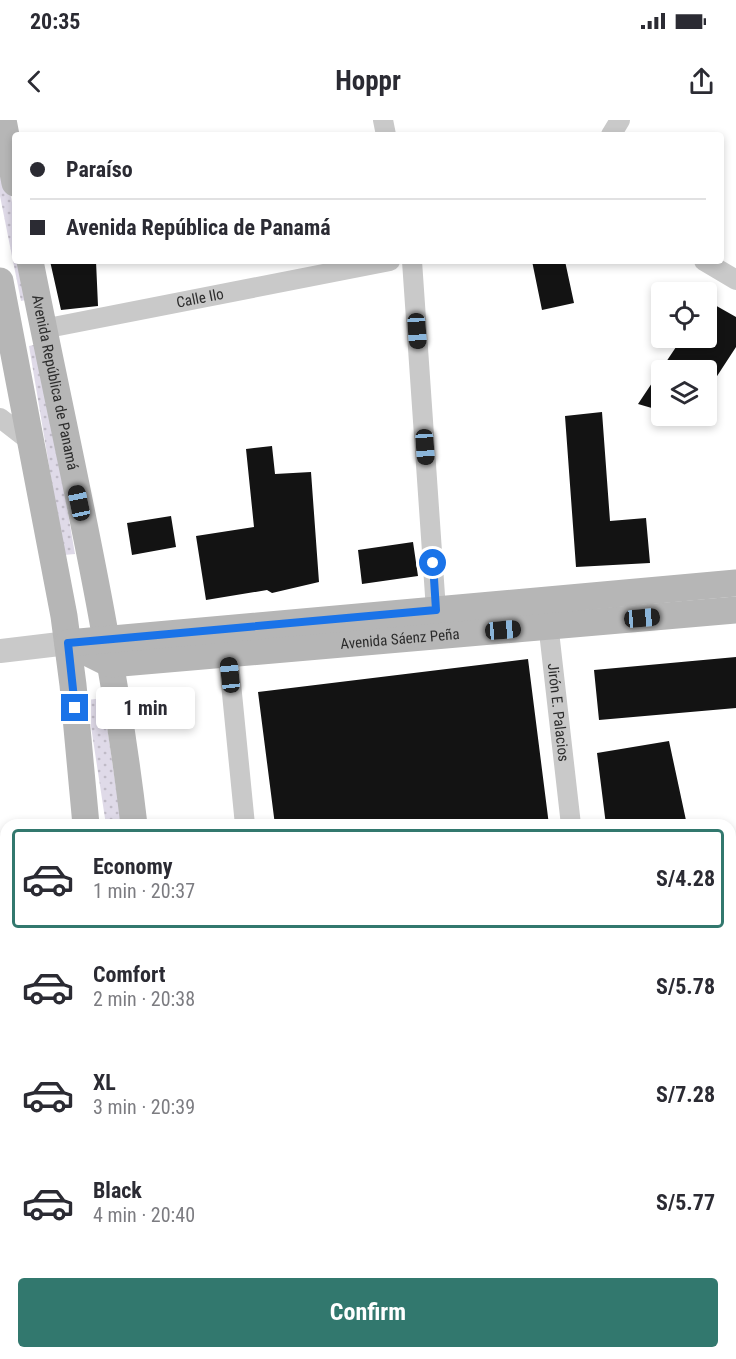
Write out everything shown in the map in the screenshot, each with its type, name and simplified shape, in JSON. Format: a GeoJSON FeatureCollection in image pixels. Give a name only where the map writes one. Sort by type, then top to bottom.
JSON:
{"type":"FeatureCollection","features":[{"type":"Feature","properties":{"kind":"main road"},"geometry":{"type":"LineString","coordinates":[[3,120],[12,167]]}},
{"type":"Feature","properties":{"kind":"main road","name":"Avenida República de Panamá"},"geometry":{"type":"LineString","coordinates":[[31,264],[108,651],[133,819]]}},
{"type":"Feature","properties":{"kind":"main road"},"geometry":{"type":"LineString","coordinates":[[0,281],[5,338],[30,441],[68,643],[85,819]]}},
{"type":"Feature","properties":{"kind":"main road","name":"Avenida Sáenz Peña"},"geometry":{"type":"LineString","coordinates":[[108,651],[547,613],[736,583]]}},
{"type":"Feature","properties":{"kind":"main road","name":"Avenida Sáenz Peña"},"geometry":{"type":"LineString","coordinates":[[226,641],[436,610],[547,613],[736,610]]}},
{"type":"Feature","properties":{"kind":"main road"},"geometry":{"type":"LineString","coordinates":[[68,643],[108,651]]}},
{"type":"Feature","properties":{"kind":"street","name":"Calle Ilo"},"geometry":{"type":"LineString","coordinates":[[5,338],[375,264]]}},
{"type":"Feature","properties":{"kind":"street"},"geometry":{"type":"LineString","coordinates":[[412,264],[436,610]]}},
{"type":"Feature","properties":{"kind":"street"},"geometry":{"type":"LineString","coordinates":[[709,264],[736,280]]}},
{"type":"Feature","properties":{"kind":"street"},"geometry":{"type":"LineString","coordinates":[[0,418],[30,441]]}},
{"type":"Feature","properties":{"kind":"street","name":"Jirón E. Palacios"},"geometry":{"type":"LineString","coordinates":[[547,613],[570,819]]}},
{"type":"Feature","properties":{"kind":"street"},"geometry":{"type":"LineString","coordinates":[[226,641],[244,819]]}},
{"type":"Feature","properties":{"kind":"street"},"geometry":{"type":"LineString","coordinates":[[0,651],[68,643]]}},
{"type":"Feature","properties":{"kind":"shaded area"},"geometry":{"type":"Polygon","coordinates":[[[0,140],[12,202],[12,256],[0,196],[0,140]]]}},
{"type":"Feature","properties":{"kind":"shaded area"},"geometry":{"type":"Polygon","coordinates":[[[14,264],[24,264],[31,299],[21,301],[14,264]]]}},
{"type":"Feature","properties":{"kind":"shaded area"},"geometry":{"type":"Polygon","coordinates":[[[39,344],[75,554],[64,555],[29,346],[39,344]]]}},
{"type":"Feature","properties":{"kind":"shaded area"},"geometry":{"type":"Polygon","coordinates":[[[103,698],[116,788],[129,819],[105,819],[87,700],[103,698]]]}},
{"type":"Feature","properties":{"kind":"building"},"geometry":{"type":"Polygon","coordinates":[[[51,264],[96,264],[98,306],[61,310],[51,264]]]}},
{"type":"Feature","properties":{"kind":"building"},"geometry":{"type":"Polygon","coordinates":[[[533,264],[566,264],[574,303],[542,310],[533,264]]]}},
{"type":"Feature","properties":{"kind":"building"},"geometry":{"type":"Polygon","coordinates":[[[717,306],[736,317],[736,347],[717,376],[717,360],[667,360],[675,348],[717,348],[717,306]]]}},
{"type":"Feature","properties":{"kind":"building"},"geometry":{"type":"Polygon","coordinates":[[[651,384],[651,408],[638,404],[651,384]]]}},
{"type":"Feature","properties":{"kind":"building"},"geometry":{"type":"Polygon","coordinates":[[[602,412],[610,521],[646,518],[650,563],[576,567],[565,416],[602,412]]]}},
{"type":"Feature","properties":{"kind":"building"},"geometry":{"type":"Polygon","coordinates":[[[272,446],[275,474],[311,472],[319,582],[272,593],[267,590],[206,600],[196,536],[254,527],[246,449],[272,446]]]}},
{"type":"Feature","properties":{"kind":"building"},"geometry":{"type":"Polygon","coordinates":[[[171,516],[176,547],[132,555],[127,523],[171,516]]]}},
{"type":"Feature","properties":{"kind":"building"},"geometry":{"type":"Polygon","coordinates":[[[413,542],[418,576],[362,584],[358,550],[413,542]]]}},
{"type":"Feature","properties":{"kind":"building"},"geometry":{"type":"Polygon","coordinates":[[[736,657],[736,708],[599,720],[594,670],[736,657]]]}},
{"type":"Feature","properties":{"kind":"building"},"geometry":{"type":"Polygon","coordinates":[[[528,659],[548,819],[274,819],[258,692],[528,659]]]}},
{"type":"Feature","properties":{"kind":"building"},"geometry":{"type":"Polygon","coordinates":[[[669,741],[686,819],[605,819],[597,753],[669,741]]]}},
{"type":"Feature","properties":{"kind":"route"},"geometry":{"type":"LineString","coordinates":[[75,708],[68,643],[436,610],[433,563]]}}]}
